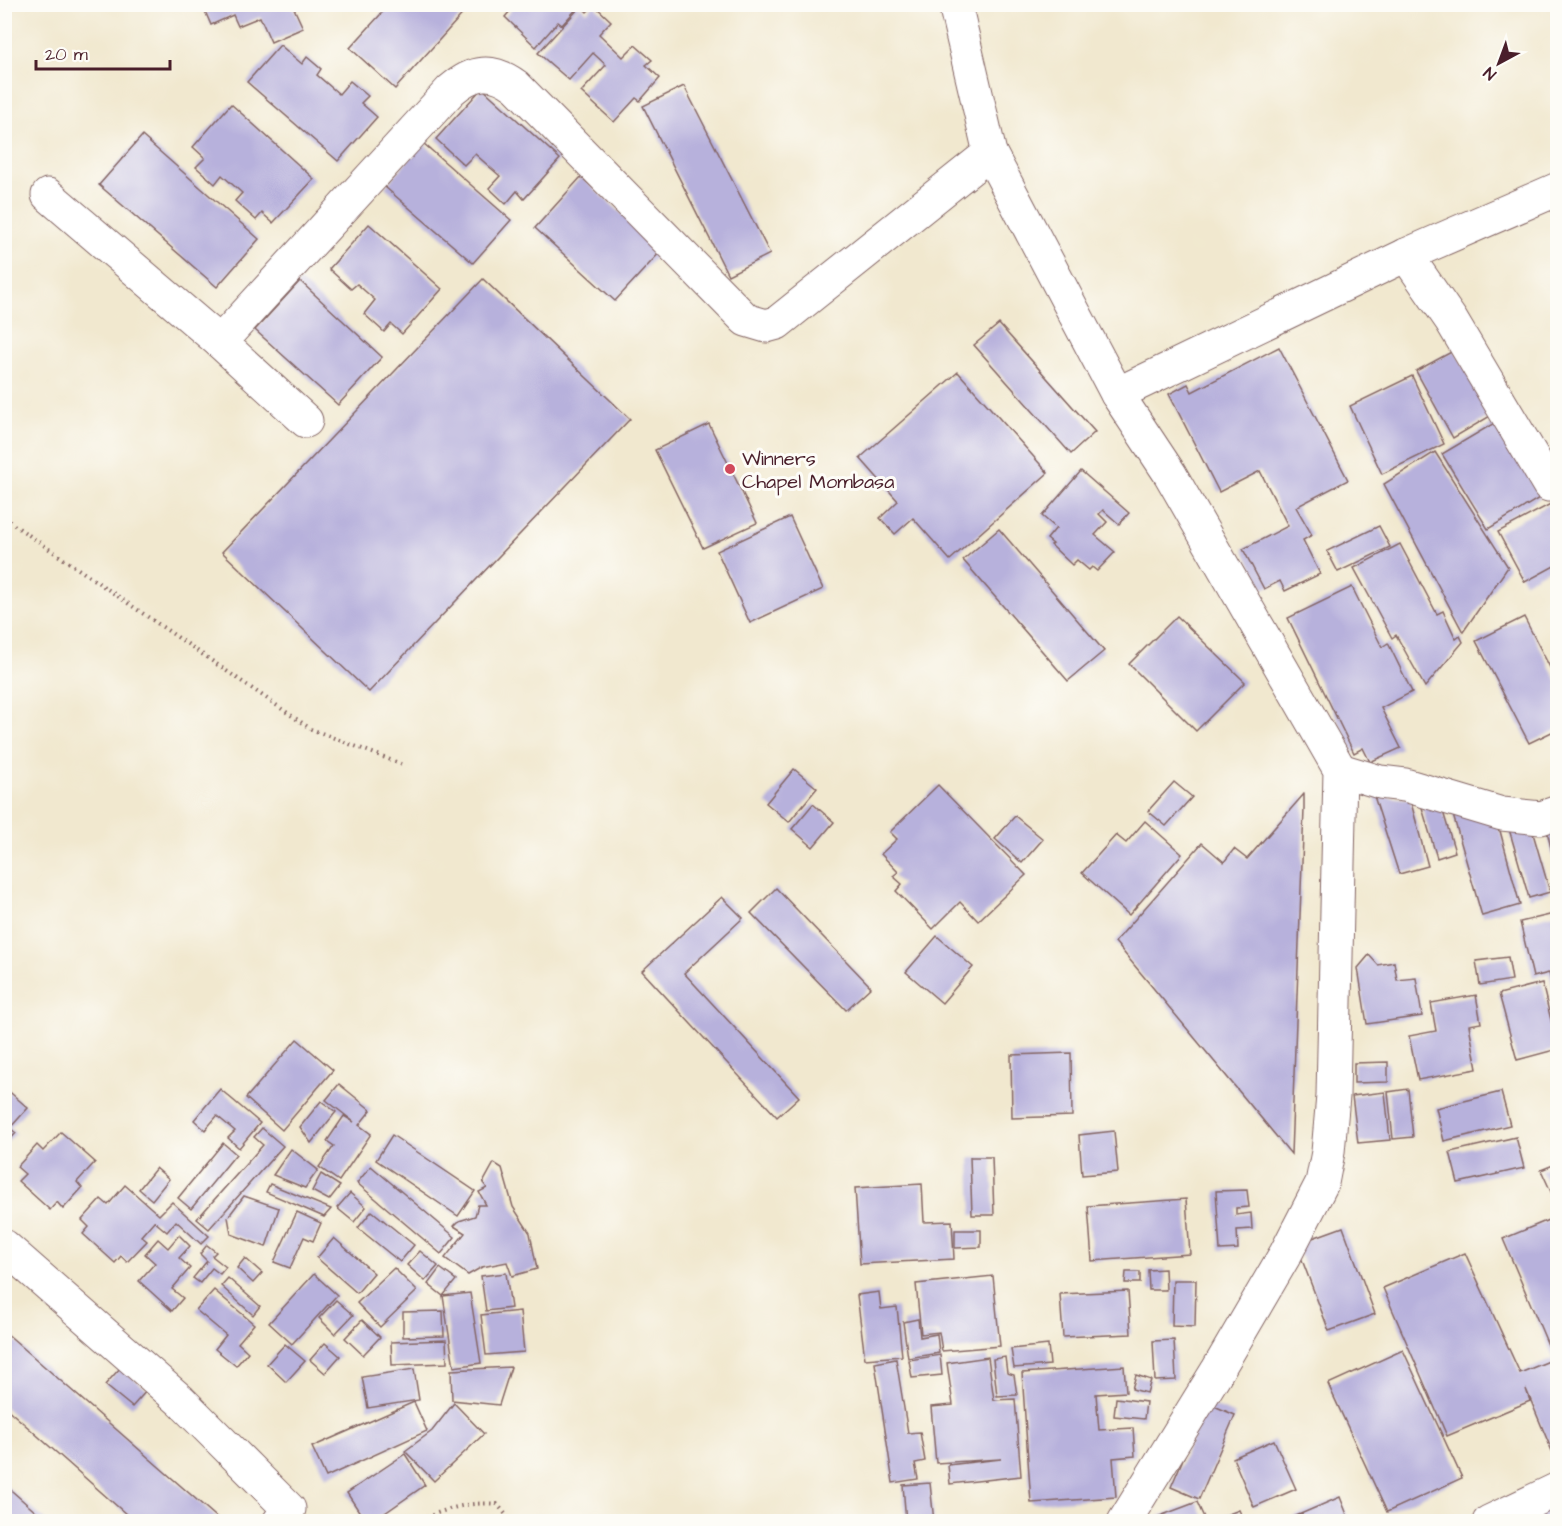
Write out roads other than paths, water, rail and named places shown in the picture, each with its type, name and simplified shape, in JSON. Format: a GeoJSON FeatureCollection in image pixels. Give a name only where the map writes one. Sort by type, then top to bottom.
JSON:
{"type":"FeatureCollection","features":[{"type":"Feature","properties":{"kind":"street"},"geometry":{"type":"LineString","coordinates":[[955,4],[990,153],[1117,394],[1170,474],[1340,770],[1333,1096],[1328,1152],[1322,1183],[1286,1253],[1124,1521]]}},
{"type":"Feature","properties":{"kind":"street"},"geometry":{"type":"LineString","coordinates":[[220,342],[451,90],[473,75],[488,72],[516,86],[746,320],[766,326],[777,323],[990,153]]}},
{"type":"Feature","properties":{"kind":"street"},"geometry":{"type":"LineString","coordinates":[[1117,394],[1406,255],[1557,189]]}},
{"type":"Feature","properties":{"kind":"street"},"geometry":{"type":"LineString","coordinates":[[48,195],[220,342],[306,421]]}},
{"type":"Feature","properties":{"kind":"street"},"geometry":{"type":"LineString","coordinates":[[1406,255],[1457,329],[1549,485]]}},
{"type":"Feature","properties":{"kind":"street"},"geometry":{"type":"LineString","coordinates":[[1340,770],[1380,782],[1406,785],[1502,814],[1541,818],[1557,812]]}},
{"type":"Feature","properties":{"kind":"street"},"geometry":{"type":"LineString","coordinates":[[4,1246],[181,1401],[289,1509],[279,1521]]}},
{"type":"Feature","properties":{"kind":"street"},"geometry":{"type":"LineString","coordinates":[[1489,1521],[1557,1489]]}},
{"type":"Feature","properties":{"kind":"place","name":"Winners Chapel Mombasa"},"geometry":{"type":"Point","coordinates":[730,469]}}]}
